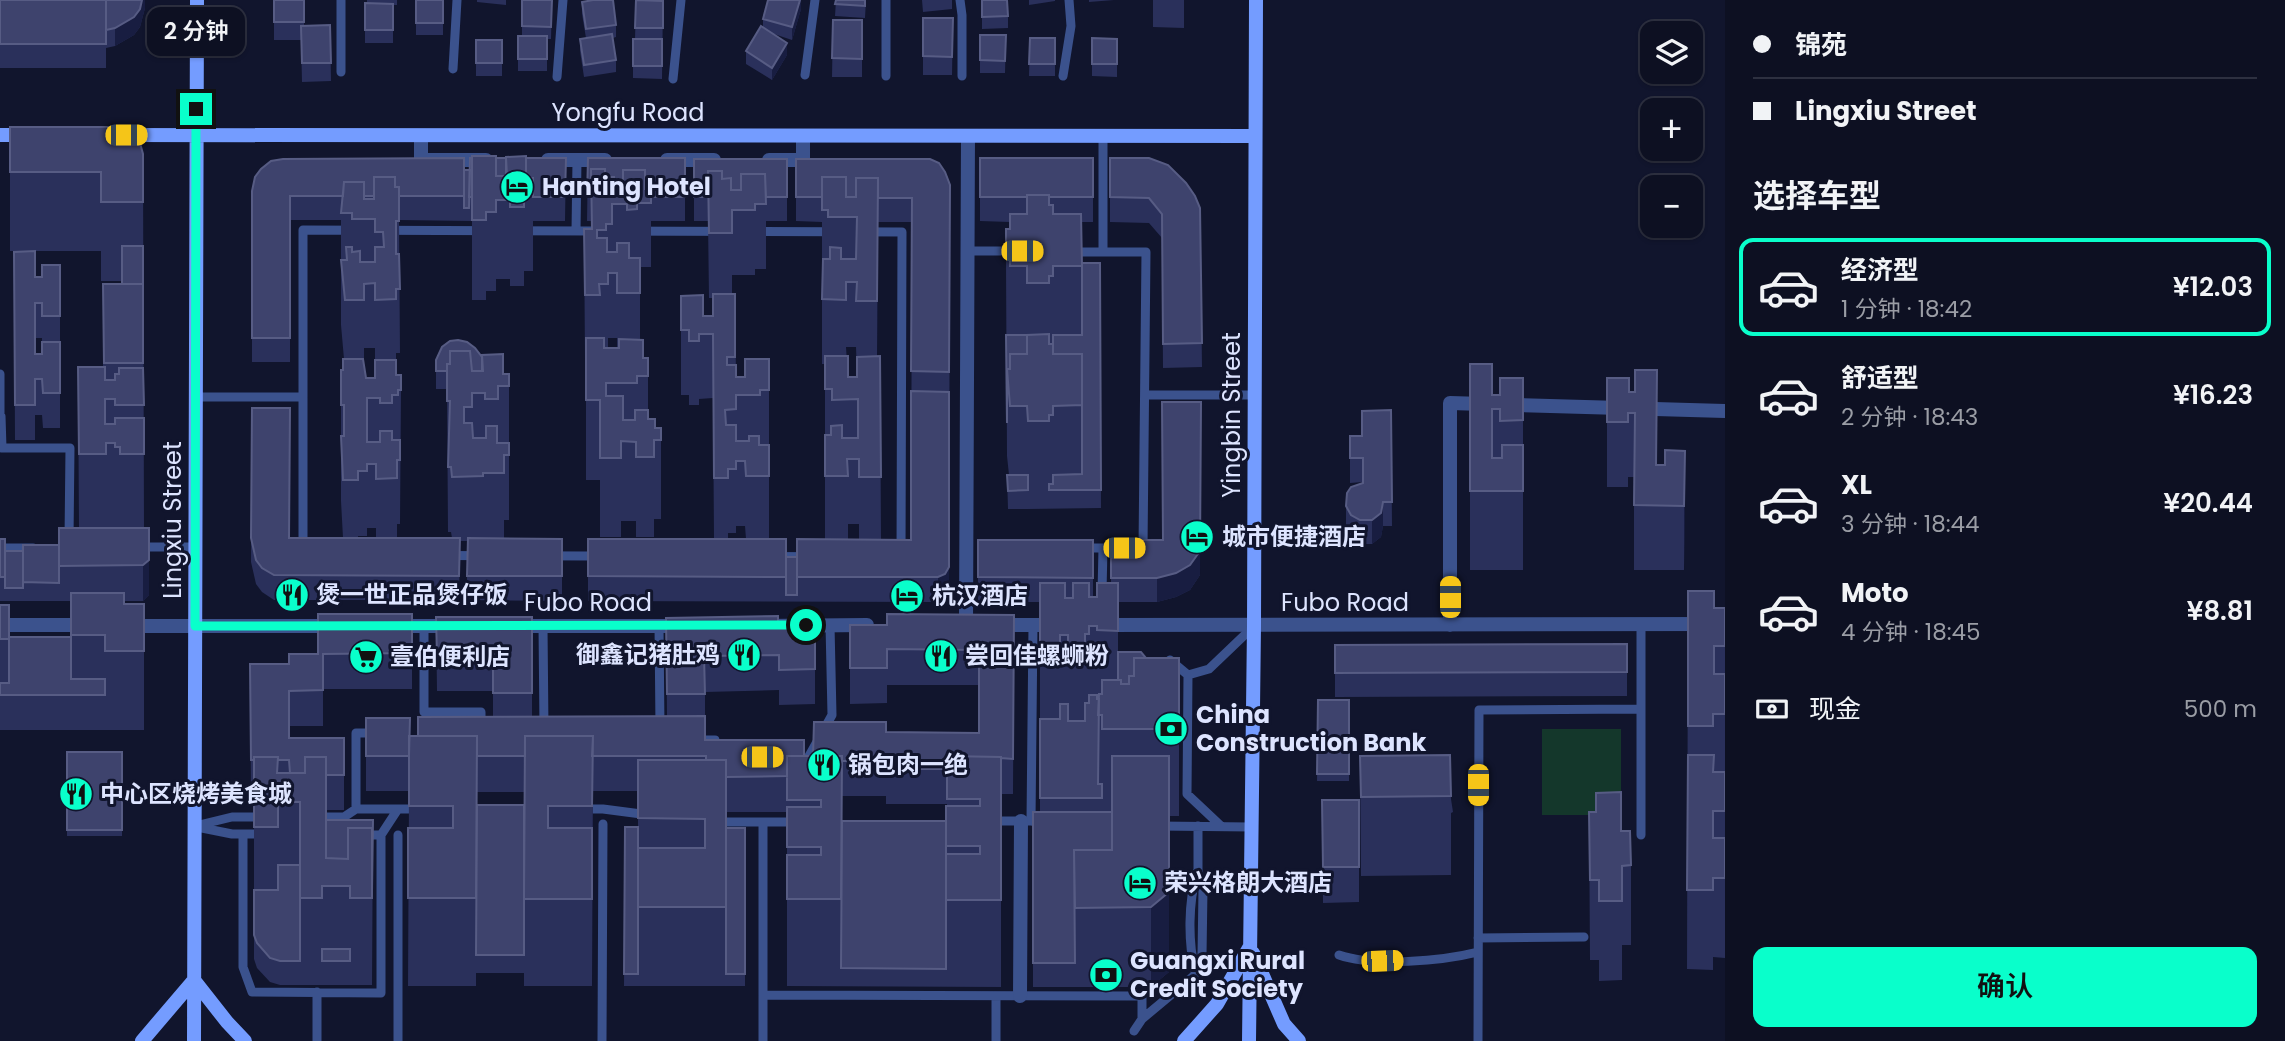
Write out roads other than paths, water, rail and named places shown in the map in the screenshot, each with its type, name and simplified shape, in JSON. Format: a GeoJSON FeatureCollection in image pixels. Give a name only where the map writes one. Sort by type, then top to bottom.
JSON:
{"type":"FeatureCollection","features":[{"type":"Feature","properties":{"kind":"main road","name":"Lingxiu Street"},"geometry":{"type":"LineString","coordinates":[[194,1041],[197,0]]}},
{"type":"Feature","properties":{"kind":"main road","name":"Yingbin Street"},"geometry":{"type":"LineString","coordinates":[[1249,1041],[1254,626],[1256,0]]}},
{"type":"Feature","properties":{"kind":"main road"},"geometry":{"type":"LineString","coordinates":[[0,135],[41,135]]}},
{"type":"Feature","properties":{"kind":"main road","name":"Yongfu Road"},"geometry":{"type":"LineString","coordinates":[[96,135],[1255,136]]}},
{"type":"Feature","properties":{"kind":"main road"},"geometry":{"type":"LineString","coordinates":[[1184,1041],[1217,1004],[1250,947]]}},
{"type":"Feature","properties":{"kind":"main road"},"geometry":{"type":"LineString","coordinates":[[1250,947],[1284,1024],[1299,1041]]}},
{"type":"Feature","properties":{"kind":"main road"},"geometry":{"type":"LineString","coordinates":[[142,1041],[194,980],[245,1041]]}},
{"type":"Feature","properties":{"kind":"street"},"geometry":{"type":"LineString","coordinates":[[421,136],[421,160],[499,160]]}},
{"type":"Feature","properties":{"kind":"street"},"geometry":{"type":"LineString","coordinates":[[749,160],[803,160],[803,136]]}},
{"type":"Feature","properties":{"kind":"street","name":"Fubo Road"},"geometry":{"type":"LineString","coordinates":[[968,136],[973,548],[959,625],[1091,622],[1254,626],[1725,624]]}},
{"type":"Feature","properties":{"kind":"street"},"geometry":{"type":"LineString","coordinates":[[538,160],[617,160]]}},
{"type":"Feature","properties":{"kind":"street"},"geometry":{"type":"LineString","coordinates":[[656,160],[723,160]]}},
{"type":"Feature","properties":{"kind":"street"},"geometry":{"type":"LineString","coordinates":[[1450,625],[1450,403],[1725,411]]}},
{"type":"Feature","properties":{"kind":"street"},"geometry":{"type":"LineString","coordinates":[[0,625],[356,626]]}},
{"type":"Feature","properties":{"kind":"street"},"geometry":{"type":"LineString","coordinates":[[751,626],[884,625]]}},
{"type":"Feature","properties":{"kind":"street"},"geometry":{"type":"LineString","coordinates":[[383,626],[463,626]]}},
{"type":"Feature","properties":{"kind":"street","name":"Fubo Road"},"geometry":{"type":"LineString","coordinates":[[503,626],[699,626]]}},
{"type":"Feature","properties":{"kind":"street"},"geometry":{"type":"LineString","coordinates":[[1020,996],[1026,821]]}},
{"type":"Feature","properties":{"kind":"lane"},"geometry":{"type":"LineString","coordinates":[[341,0],[341,72]]}},
{"type":"Feature","properties":{"kind":"lane"},"geometry":{"type":"LineString","coordinates":[[453,69],[457,0]]}},
{"type":"Feature","properties":{"kind":"lane"},"geometry":{"type":"LineString","coordinates":[[557,78],[563,0]]}},
{"type":"Feature","properties":{"kind":"lane"},"geometry":{"type":"LineString","coordinates":[[673,79],[681,0]]}},
{"type":"Feature","properties":{"kind":"lane"},"geometry":{"type":"LineString","coordinates":[[804,75],[816,0]]}},
{"type":"Feature","properties":{"kind":"lane"},"geometry":{"type":"LineString","coordinates":[[886,0],[886,76]]}},
{"type":"Feature","properties":{"kind":"lane"},"geometry":{"type":"LineString","coordinates":[[960,0],[962,76]]}},
{"type":"Feature","properties":{"kind":"lane"},"geometry":{"type":"LineString","coordinates":[[1063,76],[1072,26],[1069,0]]}},
{"type":"Feature","properties":{"kind":"lane"},"geometry":{"type":"LineString","coordinates":[[1102,136],[1102,252]]}},
{"type":"Feature","properties":{"kind":"lane"},"geometry":{"type":"LineString","coordinates":[[576,231],[577,160]]}},
{"type":"Feature","properties":{"kind":"lane"},"geometry":{"type":"LineString","coordinates":[[303,230],[902,232],[901,557],[303,555],[303,397],[303,230]]}},
{"type":"Feature","properties":{"kind":"lane"},"geometry":{"type":"LineString","coordinates":[[968,251],[1022,251]]}},
{"type":"Feature","properties":{"kind":"lane"},"geometry":{"type":"LineString","coordinates":[[1062,251],[1146,252],[1144,548],[1075,548]]}},
{"type":"Feature","properties":{"kind":"lane"},"geometry":{"type":"LineString","coordinates":[[0,374],[2,447],[70,448],[69,548]]}},
{"type":"Feature","properties":{"kind":"lane"},"geometry":{"type":"LineString","coordinates":[[1145,396],[1255,395]]}},
{"type":"Feature","properties":{"kind":"lane"},"geometry":{"type":"LineString","coordinates":[[196,397],[303,397]]}},
{"type":"Feature","properties":{"kind":"lane"},"geometry":{"type":"LineString","coordinates":[[132,547],[195,547]]}},
{"type":"Feature","properties":{"kind":"lane"},"geometry":{"type":"LineString","coordinates":[[0,548],[42,548]]}},
{"type":"Feature","properties":{"kind":"lane"},"geometry":{"type":"LineString","coordinates":[[1102,548],[1102,600]]}},
{"type":"Feature","properties":{"kind":"lane"},"geometry":{"type":"LineString","coordinates":[[1641,624],[1641,835]]}},
{"type":"Feature","properties":{"kind":"lane"},"geometry":{"type":"LineString","coordinates":[[809,783],[809,757],[832,715],[830,625]]}},
{"type":"Feature","properties":{"kind":"lane"},"geometry":{"type":"LineString","coordinates":[[1026,821],[1033,625]]}},
{"type":"Feature","properties":{"kind":"lane"},"geometry":{"type":"LineString","coordinates":[[424,626],[424,712],[481,712],[481,733]]}},
{"type":"Feature","properties":{"kind":"lane"},"geometry":{"type":"LineString","coordinates":[[543,626],[544,740]]}},
{"type":"Feature","properties":{"kind":"lane"},"geometry":{"type":"LineString","coordinates":[[659,626],[660,740]]}},
{"type":"Feature","properties":{"kind":"lane"},"geometry":{"type":"LineString","coordinates":[[1188,675],[1209,669],[1254,626]]}},
{"type":"Feature","properties":{"kind":"lane"},"geometry":{"type":"LineString","coordinates":[[1160,660],[1172,660],[1188,675],[1187,794],[1221,826]]}},
{"type":"Feature","properties":{"kind":"lane"},"geometry":{"type":"LineString","coordinates":[[1478,1041],[1479,710],[1641,709]]}},
{"type":"Feature","properties":{"kind":"lane"},"geometry":{"type":"LineString","coordinates":[[356,809],[356,733],[384,733]]}},
{"type":"Feature","properties":{"kind":"lane"},"geometry":{"type":"LineString","coordinates":[[467,733],[481,733],[492,740]]}},
{"type":"Feature","properties":{"kind":"lane"},"geometry":{"type":"LineString","coordinates":[[687,740],[715,740],[716,757],[729,757]]}},
{"type":"Feature","properties":{"kind":"lane"},"geometry":{"type":"LineString","coordinates":[[796,757],[809,757]]}},
{"type":"Feature","properties":{"kind":"lane"},"geometry":{"type":"LineString","coordinates":[[575,808],[603,808],[665,817]]}},
{"type":"Feature","properties":{"kind":"lane"},"geometry":{"type":"LineString","coordinates":[[302,817],[344,817],[356,809],[425,809]]}},
{"type":"Feature","properties":{"kind":"lane"},"geometry":{"type":"LineString","coordinates":[[243,834],[243,967],[252,992],[381,993],[381,835],[398,809]]}},
{"type":"Feature","properties":{"kind":"lane"},"geometry":{"type":"LineString","coordinates":[[195,826],[232,817],[274,817]]}},
{"type":"Feature","properties":{"kind":"lane"},"geometry":{"type":"LineString","coordinates":[[981,821],[1026,821],[1060,825]]}},
{"type":"Feature","properties":{"kind":"lane"},"geometry":{"type":"LineString","coordinates":[[702,822],[809,822]]}},
{"type":"Feature","properties":{"kind":"lane"},"geometry":{"type":"LineString","coordinates":[[763,822],[763,1041]]}},
{"type":"Feature","properties":{"kind":"lane"},"geometry":{"type":"LineString","coordinates":[[602,1041],[603,824]]}},
{"type":"Feature","properties":{"kind":"lane"},"geometry":{"type":"LineString","coordinates":[[195,826],[232,834],[275,834]]}},
{"type":"Feature","properties":{"kind":"lane"},"geometry":{"type":"LineString","coordinates":[[1143,826],[1251,827]]}},
{"type":"Feature","properties":{"kind":"lane"},"geometry":{"type":"LineString","coordinates":[[1134,1031],[1142,1019],[1196,974],[1202,956],[1203,889],[1198,871],[1198,826]]}},
{"type":"Feature","properties":{"kind":"lane"},"geometry":{"type":"LineString","coordinates":[[353,835],[381,835]]}},
{"type":"Feature","properties":{"kind":"lane"},"geometry":{"type":"LineString","coordinates":[[398,835],[398,1041]]}},
{"type":"Feature","properties":{"kind":"lane"},"geometry":{"type":"LineString","coordinates":[[1478,938],[1584,937]]}},
{"type":"Feature","properties":{"kind":"lane"},"geometry":{"type":"LineString","coordinates":[[1339,955],[1358,962],[1454,958],[1478,952]]}},
{"type":"Feature","properties":{"kind":"lane"},"geometry":{"type":"LineString","coordinates":[[317,992],[317,1041]]}},
{"type":"Feature","properties":{"kind":"lane"},"geometry":{"type":"LineString","coordinates":[[763,995],[1142,996],[1142,1019]]}},
{"type":"Feature","properties":{"kind":"lane"},"geometry":{"type":"LineString","coordinates":[[996,996],[996,1041]]}},
{"type":"Feature","properties":{"kind":"place","name":"Hanting Hotel"},"geometry":{"type":"Point","coordinates":[517,187]}},
{"type":"Feature","properties":{"kind":"place","name":"城市便捷酒店"},"geometry":{"type":"Point","coordinates":[1197,537]}},
{"type":"Feature","properties":{"kind":"place","name":"煲一世正品煲仔饭"},"geometry":{"type":"Point","coordinates":[292,595]}},
{"type":"Feature","properties":{"kind":"place","name":"杭汉酒店"},"geometry":{"type":"Point","coordinates":[907,596]}},
{"type":"Feature","properties":{"kind":"place","name":"御鑫记猪肚鸡"},"geometry":{"type":"Point","coordinates":[744,655]}},
{"type":"Feature","properties":{"kind":"place","name":"尝回佳螺蛳粉"},"geometry":{"type":"Point","coordinates":[941,656]}},
{"type":"Feature","properties":{"kind":"place","name":"壹伯便利店"},"geometry":{"type":"Point","coordinates":[366,657]}},
{"type":"Feature","properties":{"kind":"place","name":"China Construction Bank"},"geometry":{"type":"Point","coordinates":[1171,729]}},
{"type":"Feature","properties":{"kind":"place","name":"锅包肉一绝"},"geometry":{"type":"Point","coordinates":[824,765]}},
{"type":"Feature","properties":{"kind":"place","name":"中心区烧烤美食城"},"geometry":{"type":"Point","coordinates":[76,794]}},
{"type":"Feature","properties":{"kind":"place","name":"荣兴格朗大酒店"},"geometry":{"type":"Point","coordinates":[1140,883]}},
{"type":"Feature","properties":{"kind":"place","name":"Guangxi Rural Credit Society"},"geometry":{"type":"Point","coordinates":[1106,975]}}]}
